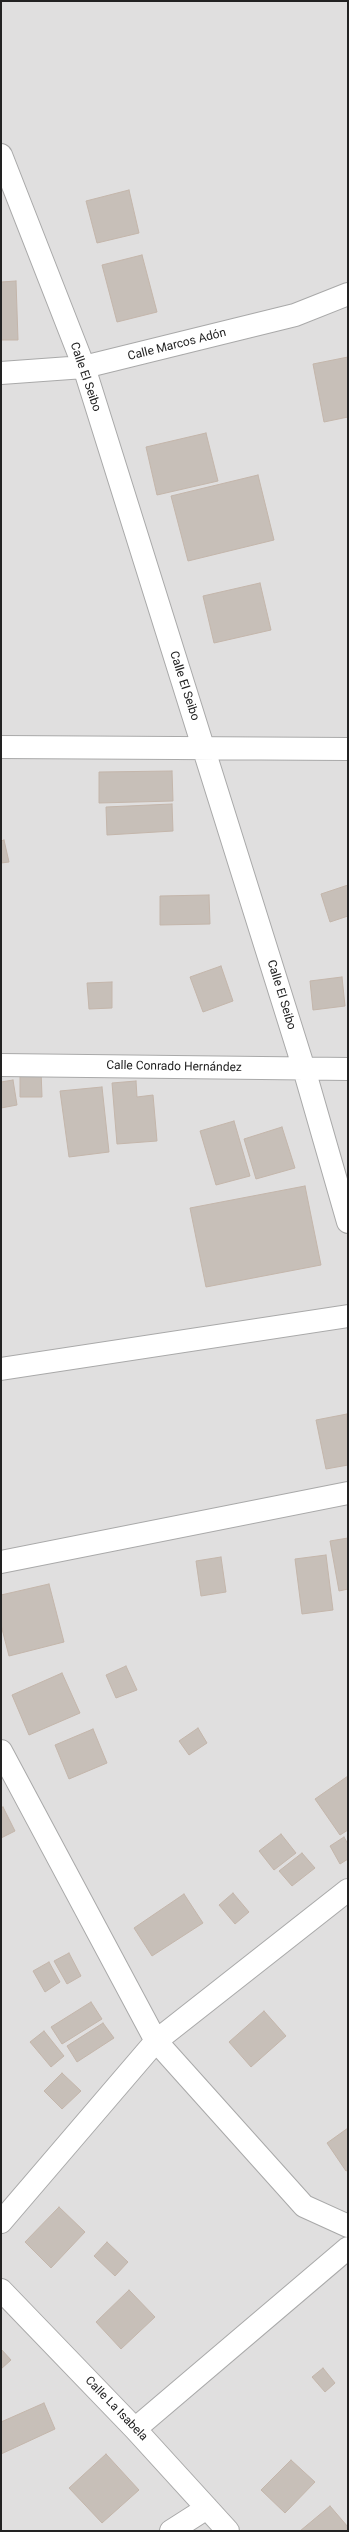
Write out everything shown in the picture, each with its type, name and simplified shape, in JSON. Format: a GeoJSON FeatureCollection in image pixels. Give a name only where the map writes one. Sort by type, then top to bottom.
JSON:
{"type":"FeatureCollection","features":[{"type":"Feature","properties":{"kind":"street","name":"Calle El Seibo"},"geometry":{"type":"LineString","coordinates":[[1,155],[84,368],[304,1069],[348,1222]]}},
{"type":"Feature","properties":{"kind":"street","name":"Calle Marcos Adón"},"geometry":{"type":"LineString","coordinates":[[1,373],[84,368],[295,315],[348,294]]}},
{"type":"Feature","properties":{"kind":"street"},"geometry":{"type":"LineString","coordinates":[[1,747],[203,746],[348,749]]}},
{"type":"Feature","properties":{"kind":"street","name":"Calle Conrado Hernández"},"geometry":{"type":"LineString","coordinates":[[1,1065],[348,1069]]}},
{"type":"Feature","properties":{"kind":"street"},"geometry":{"type":"LineString","coordinates":[[1,1369],[348,1316]]}},
{"type":"Feature","properties":{"kind":"street"},"geometry":{"type":"LineString","coordinates":[[1,1562],[348,1493]]}},
{"type":"Feature","properties":{"kind":"street"},"geometry":{"type":"LineString","coordinates":[[1,1751],[156,2041],[304,2206],[348,2226]]}},
{"type":"Feature","properties":{"kind":"street"},"geometry":{"type":"LineString","coordinates":[[1,2222],[156,2041],[348,1890]]}},
{"type":"Feature","properties":{"kind":"street"},"geometry":{"type":"LineString","coordinates":[[135,2429],[348,2248]]}},
{"type":"Feature","properties":{"kind":"street","name":"Calle La Isabela"},"geometry":{"type":"LineString","coordinates":[[1,2290],[135,2429],[228,2531]]}},
{"type":"Feature","properties":{"kind":"street"},"geometry":{"type":"LineString","coordinates":[[171,2531],[207,2508]]}},
{"type":"Feature","properties":{"kind":"shaded area"},"geometry":{"type":"Polygon","coordinates":[[[1,1],[348,1],[348,2531],[1,2531],[1,1]]]}},
{"type":"Feature","properties":{"kind":"building"},"geometry":{"type":"Polygon","coordinates":[[[129,190],[139,233],[97,243],[86,201],[129,190]]]}},
{"type":"Feature","properties":{"kind":"building"},"geometry":{"type":"Polygon","coordinates":[[[142,255],[157,312],[117,322],[102,265],[142,255]]]}},
{"type":"Feature","properties":{"kind":"building"},"geometry":{"type":"Polygon","coordinates":[[[16,281],[18,340],[1,340],[1,282],[16,281]]]}},
{"type":"Feature","properties":{"kind":"building"},"geometry":{"type":"Polygon","coordinates":[[[348,357],[348,417],[324,422],[313,364],[348,357]]]}},
{"type":"Feature","properties":{"kind":"building"},"geometry":{"type":"Polygon","coordinates":[[[206,433],[218,481],[157,495],[146,447],[206,433]]]}},
{"type":"Feature","properties":{"kind":"building"},"geometry":{"type":"Polygon","coordinates":[[[258,475],[274,540],[188,561],[171,496],[258,475]]]}},
{"type":"Feature","properties":{"kind":"building"},"geometry":{"type":"Polygon","coordinates":[[[260,583],[271,630],[214,643],[203,596],[260,583]]]}},
{"type":"Feature","properties":{"kind":"building"},"geometry":{"type":"Polygon","coordinates":[[[172,771],[173,801],[99,803],[99,772],[172,771]]]}},
{"type":"Feature","properties":{"kind":"building"},"geometry":{"type":"Polygon","coordinates":[[[172,804],[173,831],[107,835],[106,807],[172,804]]]}},
{"type":"Feature","properties":{"kind":"building"},"geometry":{"type":"Polygon","coordinates":[[[4,840],[9,862],[1,863],[1,841],[4,840]]]}},
{"type":"Feature","properties":{"kind":"building"},"geometry":{"type":"Polygon","coordinates":[[[348,885],[348,916],[330,922],[321,894],[348,885]]]}},
{"type":"Feature","properties":{"kind":"building"},"geometry":{"type":"Polygon","coordinates":[[[209,895],[210,924],[160,925],[160,896],[209,895]]]}},
{"type":"Feature","properties":{"kind":"building"},"geometry":{"type":"Polygon","coordinates":[[[221,966],[233,1001],[203,1012],[190,977],[221,966]]]}},
{"type":"Feature","properties":{"kind":"building"},"geometry":{"type":"Polygon","coordinates":[[[342,977],[345,1006],[313,1010],[310,981],[342,977]]]}},
{"type":"Feature","properties":{"kind":"building"},"geometry":{"type":"Polygon","coordinates":[[[112,982],[112,1008],[89,1009],[87,983],[112,982]]]}},
{"type":"Feature","properties":{"kind":"building"},"geometry":{"type":"Polygon","coordinates":[[[41,1070],[42,1097],[20,1097],[20,1071],[41,1070]]]}},
{"type":"Feature","properties":{"kind":"building"},"geometry":{"type":"Polygon","coordinates":[[[13,1080],[17,1105],[1,1108],[1,1082],[13,1080]]]}},
{"type":"Feature","properties":{"kind":"building"},"geometry":{"type":"Polygon","coordinates":[[[136,1081],[137,1097],[153,1095],[157,1141],[117,1144],[112,1083],[136,1081]]]}},
{"type":"Feature","properties":{"kind":"building"},"geometry":{"type":"Polygon","coordinates":[[[102,1087],[109,1152],[69,1157],[60,1091],[102,1087]]]}},
{"type":"Feature","properties":{"kind":"building"},"geometry":{"type":"Polygon","coordinates":[[[234,1121],[250,1176],[216,1185],[200,1131],[234,1121]]]}},
{"type":"Feature","properties":{"kind":"building"},"geometry":{"type":"Polygon","coordinates":[[[282,1127],[295,1168],[256,1179],[244,1139],[282,1127]]]}},
{"type":"Feature","properties":{"kind":"building"},"geometry":{"type":"Polygon","coordinates":[[[305,1186],[321,1265],[206,1287],[190,1208],[305,1186]]]}},
{"type":"Feature","properties":{"kind":"building"},"geometry":{"type":"Polygon","coordinates":[[[347,1414],[348,1465],[326,1469],[316,1420],[347,1414]]]}},
{"type":"Feature","properties":{"kind":"building"},"geometry":{"type":"Polygon","coordinates":[[[348,1538],[348,1589],[339,1591],[330,1541],[348,1538]]]}},
{"type":"Feature","properties":{"kind":"building"},"geometry":{"type":"Polygon","coordinates":[[[326,1555],[333,1610],[302,1614],[295,1559],[326,1555]]]}},
{"type":"Feature","properties":{"kind":"building"},"geometry":{"type":"Polygon","coordinates":[[[221,1557],[226,1592],[201,1596],[196,1561],[221,1557]]]}},
{"type":"Feature","properties":{"kind":"building"},"geometry":{"type":"Polygon","coordinates":[[[49,1584],[64,1642],[9,1656],[1,1625],[1,1595],[49,1584]]]}},
{"type":"Feature","properties":{"kind":"building"},"geometry":{"type":"Polygon","coordinates":[[[126,1666],[137,1690],[116,1698],[106,1675],[126,1666]]]}},
{"type":"Feature","properties":{"kind":"building"},"geometry":{"type":"Polygon","coordinates":[[[62,1673],[80,1713],[29,1735],[12,1695],[62,1673]]]}},
{"type":"Feature","properties":{"kind":"building"},"geometry":{"type":"Polygon","coordinates":[[[198,1728],[207,1743],[189,1755],[179,1741],[198,1728]]]}},
{"type":"Feature","properties":{"kind":"building"},"geometry":{"type":"Polygon","coordinates":[[[93,1729],[107,1763],[69,1779],[55,1745],[93,1729]]]}},
{"type":"Feature","properties":{"kind":"building"},"geometry":{"type":"Polygon","coordinates":[[[348,1776],[348,1830],[340,1835],[315,1799],[348,1776]]]}},
{"type":"Feature","properties":{"kind":"building"},"geometry":{"type":"Polygon","coordinates":[[[3,1807],[15,1831],[1,1838],[1,1808],[3,1807]]]}},
{"type":"Feature","properties":{"kind":"building"},"geometry":{"type":"Polygon","coordinates":[[[281,1834],[296,1853],[274,1870],[259,1851],[281,1834]]]}},
{"type":"Feature","properties":{"kind":"building"},"geometry":{"type":"Polygon","coordinates":[[[344,1837],[348,1844],[348,1859],[340,1864],[330,1846],[344,1837]]]}},
{"type":"Feature","properties":{"kind":"building"},"geometry":{"type":"Polygon","coordinates":[[[302,1853],[315,1868],[292,1886],[279,1871],[302,1853]]]}},
{"type":"Feature","properties":{"kind":"building"},"geometry":{"type":"Polygon","coordinates":[[[233,1893],[249,1912],[235,1924],[219,1905],[233,1893]]]}},
{"type":"Feature","properties":{"kind":"building"},"geometry":{"type":"Polygon","coordinates":[[[184,1894],[203,1923],[152,1956],[134,1928],[184,1894]]]}},
{"type":"Feature","properties":{"kind":"building"},"geometry":{"type":"Polygon","coordinates":[[[69,1953],[81,1976],[67,1984],[54,1961],[69,1953]]]}},
{"type":"Feature","properties":{"kind":"building"},"geometry":{"type":"Polygon","coordinates":[[[49,1962],[60,1982],[45,1992],[33,1971],[49,1962]]]}},
{"type":"Feature","properties":{"kind":"building"},"geometry":{"type":"Polygon","coordinates":[[[91,2002],[102,2019],[62,2044],[51,2027],[91,2002]]]}},
{"type":"Feature","properties":{"kind":"building"},"geometry":{"type":"Polygon","coordinates":[[[264,2011],[286,2036],[251,2067],[229,2042],[264,2011]]]}},
{"type":"Feature","properties":{"kind":"building"},"geometry":{"type":"Polygon","coordinates":[[[103,2023],[114,2038],[77,2062],[67,2046],[103,2023]]]}},
{"type":"Feature","properties":{"kind":"building"},"geometry":{"type":"Polygon","coordinates":[[[44,2031],[64,2056],[51,2067],[30,2042],[44,2031]]]}},
{"type":"Feature","properties":{"kind":"building"},"geometry":{"type":"Polygon","coordinates":[[[62,2073],[81,2091],[62,2109],[44,2091],[62,2073]]]}},
{"type":"Feature","properties":{"kind":"building"},"geometry":{"type":"Polygon","coordinates":[[[348,2128],[348,2170],[346,2171],[327,2143],[348,2128]]]}},
{"type":"Feature","properties":{"kind":"building"},"geometry":{"type":"Polygon","coordinates":[[[59,2207],[85,2232],[51,2268],[25,2242],[59,2207]]]}},
{"type":"Feature","properties":{"kind":"building"},"geometry":{"type":"Polygon","coordinates":[[[107,2242],[128,2262],[115,2276],[94,2256],[107,2242]]]}},
{"type":"Feature","properties":{"kind":"building"},"geometry":{"type":"Polygon","coordinates":[[[129,2290],[155,2317],[121,2349],[96,2322],[129,2290]]]}},
{"type":"Feature","properties":{"kind":"building"},"geometry":{"type":"Polygon","coordinates":[[[1,2349],[11,2360],[1,2369],[1,2349]]]}},
{"type":"Feature","properties":{"kind":"building"},"geometry":{"type":"Polygon","coordinates":[[[323,2368],[335,2383],[325,2392],[312,2377],[323,2368]]]}},
{"type":"Feature","properties":{"kind":"building"},"geometry":{"type":"Polygon","coordinates":[[[44,2403],[55,2429],[1,2454],[1,2422],[44,2403]]]}},
{"type":"Feature","properties":{"kind":"building"},"geometry":{"type":"Polygon","coordinates":[[[106,2454],[139,2490],[102,2523],[69,2488],[106,2454]]]}},
{"type":"Feature","properties":{"kind":"building"},"geometry":{"type":"Polygon","coordinates":[[[291,2460],[315,2482],[285,2513],[261,2490],[291,2460]]]}},
{"type":"Feature","properties":{"kind":"building"},"geometry":{"type":"Polygon","coordinates":[[[330,2506],[348,2527],[348,2531],[300,2531],[330,2506]]]}}]}
